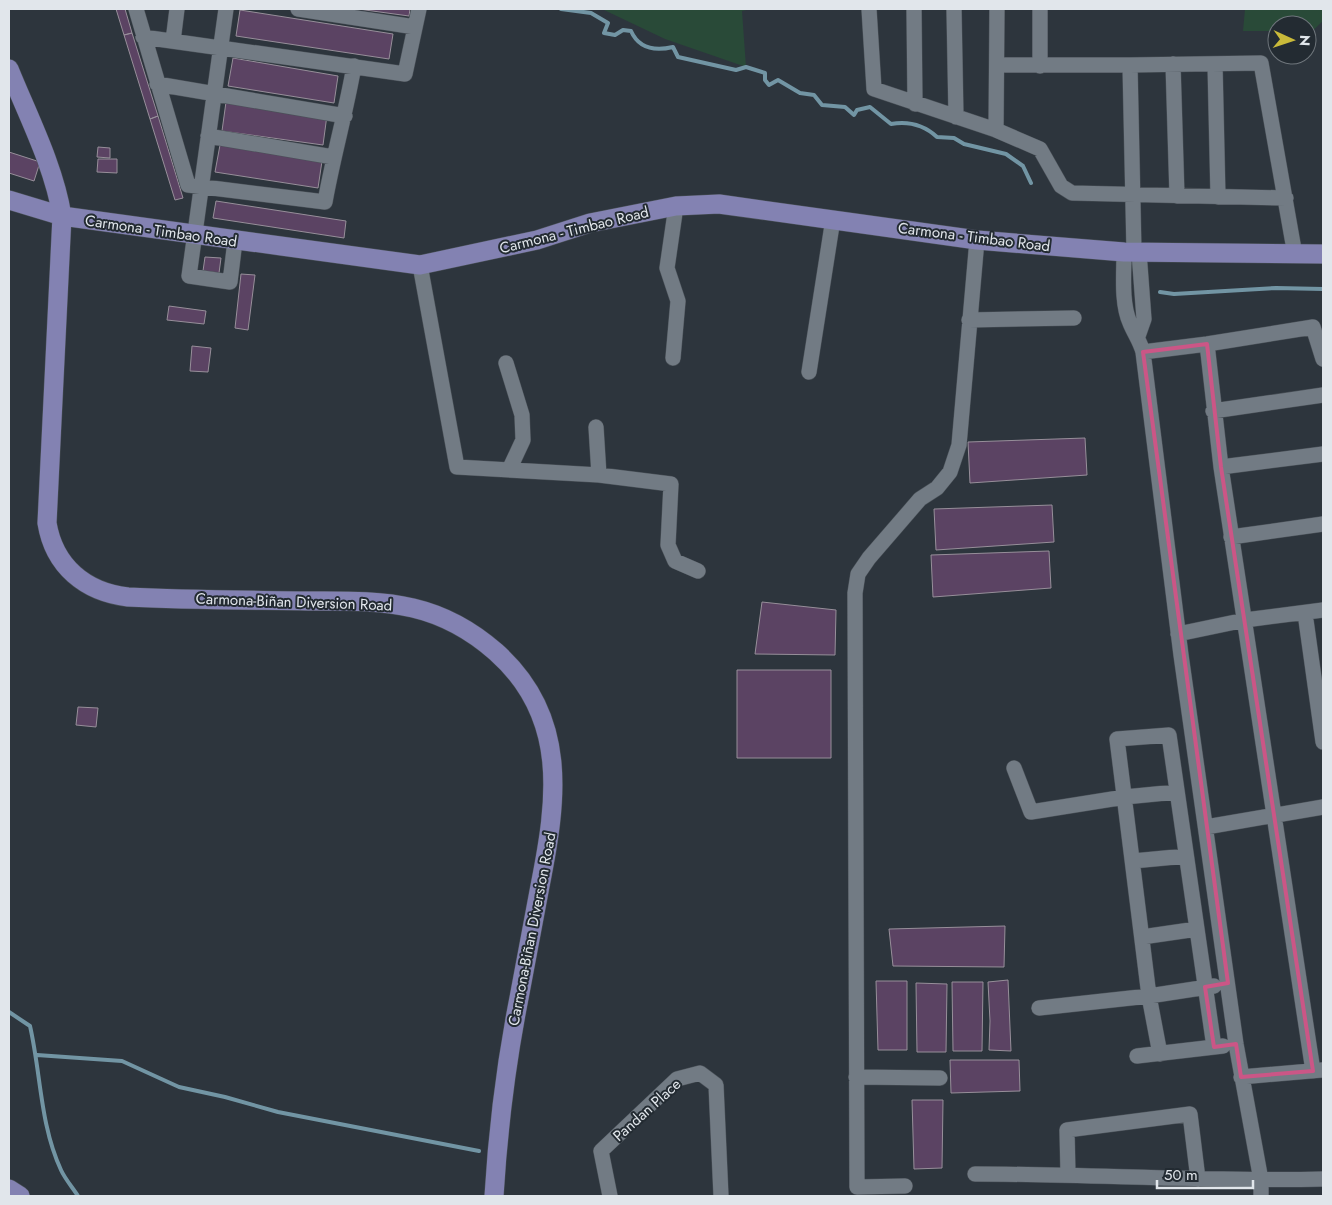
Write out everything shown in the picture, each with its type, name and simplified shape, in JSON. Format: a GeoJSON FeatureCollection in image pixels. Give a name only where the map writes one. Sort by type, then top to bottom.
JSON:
{"type":"FeatureCollection","features":[{"type":"Feature","properties":{"kind":"main road","name":"Carmona-Biñan Diversion Road"},"geometry":{"type":"LineString","coordinates":[[9,69],[47,162],[58,194],[62,216],[47,523],[55,550],[72,574],[99,591],[128,597],[371,602],[420,610],[458,625],[491,647],[515,672],[541,716],[547,732],[553,765],[554,804],[504,1076],[494,1196]]}},
{"type":"Feature","properties":{"kind":"main road","name":"Carmona - Timbao Road"},"geometry":{"type":"LineString","coordinates":[[9,200],[62,216],[194,236],[420,266],[537,240],[590,223],[676,206],[719,204],[977,240],[1132,252],[1323,254]]}},
{"type":"Feature","properties":{"kind":"main road"},"geometry":{"type":"LineString","coordinates":[[9,1189],[20,1196]]}},
{"type":"Feature","properties":{"kind":"street"},"geometry":{"type":"LineString","coordinates":[[136,9],[188,185],[325,202],[333,157],[345,116],[354,66]]}},
{"type":"Feature","properties":{"kind":"street"},"geometry":{"type":"LineString","coordinates":[[172,41],[177,9]]}},
{"type":"Feature","properties":{"kind":"street"},"geometry":{"type":"LineString","coordinates":[[226,9],[189,276],[230,282],[235,241]]}},
{"type":"Feature","properties":{"kind":"street"},"geometry":{"type":"LineString","coordinates":[[298,9],[415,27]]}},
{"type":"Feature","properties":{"kind":"street"},"geometry":{"type":"LineString","coordinates":[[143,37],[405,74],[419,9]]}},
{"type":"Feature","properties":{"kind":"street"},"geometry":{"type":"LineString","coordinates":[[869,9],[874,89],[996,130],[1040,149],[1061,186],[1072,194],[1286,198]]}},
{"type":"Feature","properties":{"kind":"street"},"geometry":{"type":"LineString","coordinates":[[914,9],[915,104]]}},
{"type":"Feature","properties":{"kind":"street"},"geometry":{"type":"LineString","coordinates":[[954,9],[956,117]]}},
{"type":"Feature","properties":{"kind":"street"},"geometry":{"type":"LineString","coordinates":[[996,130],[997,9]]}},
{"type":"Feature","properties":{"kind":"street"},"geometry":{"type":"LineString","coordinates":[[1040,9],[1040,66]]}},
{"type":"Feature","properties":{"kind":"street"},"geometry":{"type":"LineString","coordinates":[[998,65],[1261,63],[1295,255]]}},
{"type":"Feature","properties":{"kind":"street"},"geometry":{"type":"LineString","coordinates":[[1173,64],[1176,196]]}},
{"type":"Feature","properties":{"kind":"street"},"geometry":{"type":"LineString","coordinates":[[1215,64],[1218,197]]}},
{"type":"Feature","properties":{"kind":"street"},"geometry":{"type":"LineString","coordinates":[[1130,65],[1133,195],[1132,252],[1124,291],[1130,322],[1138,336],[1143,352],[1178,634],[1236,1044],[1261,1180],[1261,1196]]}},
{"type":"Feature","properties":{"kind":"street"},"geometry":{"type":"LineString","coordinates":[[157,84],[345,116]]}},
{"type":"Feature","properties":{"kind":"street"},"geometry":{"type":"LineString","coordinates":[[208,136],[333,157]]}},
{"type":"Feature","properties":{"kind":"street"},"geometry":{"type":"LineString","coordinates":[[673,358],[678,301],[667,268],[676,206]]}},
{"type":"Feature","properties":{"kind":"street"},"geometry":{"type":"LineString","coordinates":[[809,372],[833,219]]}},
{"type":"Feature","properties":{"kind":"street"},"geometry":{"type":"LineString","coordinates":[[905,1186],[857,1187],[855,593],[858,574],[869,558],[920,499],[937,488],[950,472],[960,445],[977,240]]}},
{"type":"Feature","properties":{"kind":"street"},"geometry":{"type":"LineString","coordinates":[[420,266],[457,467],[599,474],[671,484],[668,545],[675,561],[698,570]]}},
{"type":"Feature","properties":{"kind":"street"},"geometry":{"type":"LineString","coordinates":[[969,320],[1074,318]]}},
{"type":"Feature","properties":{"kind":"street"},"geometry":{"type":"LineString","coordinates":[[1143,352],[1207,344],[1313,326],[1323,359]]}},
{"type":"Feature","properties":{"kind":"street"},"geometry":{"type":"LineString","coordinates":[[1207,344],[1213,411],[1231,537],[1274,815],[1318,1070],[1241,1077]]}},
{"type":"Feature","properties":{"kind":"street"},"geometry":{"type":"LineString","coordinates":[[506,363],[522,415],[523,440],[509,470]]}},
{"type":"Feature","properties":{"kind":"street"},"geometry":{"type":"LineString","coordinates":[[1213,411],[1323,395]]}},
{"type":"Feature","properties":{"kind":"street"},"geometry":{"type":"LineString","coordinates":[[596,427],[599,474]]}},
{"type":"Feature","properties":{"kind":"street"},"geometry":{"type":"LineString","coordinates":[[1221,467],[1323,454]]}},
{"type":"Feature","properties":{"kind":"street"},"geometry":{"type":"LineString","coordinates":[[1231,537],[1323,524]]}},
{"type":"Feature","properties":{"kind":"street"},"geometry":{"type":"LineString","coordinates":[[1178,634],[1245,620],[1323,610]]}},
{"type":"Feature","properties":{"kind":"street"},"geometry":{"type":"LineString","coordinates":[[1305,613],[1323,742]]}},
{"type":"Feature","properties":{"kind":"street"},"geometry":{"type":"LineString","coordinates":[[1160,1054],[1149,996],[1117,739],[1169,735],[1214,1047]]}},
{"type":"Feature","properties":{"kind":"street"},"geometry":{"type":"LineString","coordinates":[[1014,768],[1031,812],[1125,797],[1176,792]]}},
{"type":"Feature","properties":{"kind":"street"},"geometry":{"type":"LineString","coordinates":[[1206,827],[1323,807]]}},
{"type":"Feature","properties":{"kind":"street"},"geometry":{"type":"LineString","coordinates":[[1133,861],[1186,856]]}},
{"type":"Feature","properties":{"kind":"street"},"geometry":{"type":"LineString","coordinates":[[1142,937],[1197,929]]}},
{"type":"Feature","properties":{"kind":"street"},"geometry":{"type":"LineString","coordinates":[[1039,1008],[1149,996],[1228,983]]}},
{"type":"Feature","properties":{"kind":"street"},"geometry":{"type":"LineString","coordinates":[[1138,1056],[1236,1044]]}},
{"type":"Feature","properties":{"kind":"street","name":"Pandan Place"},"geometry":{"type":"LineString","coordinates":[[610,1196],[601,1151],[677,1079],[700,1073],[716,1085],[720,1196]]}},
{"type":"Feature","properties":{"kind":"street"},"geometry":{"type":"LineString","coordinates":[[856,1077],[940,1078]]}},
{"type":"Feature","properties":{"kind":"street"},"geometry":{"type":"LineString","coordinates":[[1068,1174],[1067,1130],[1190,1114],[1198,1179]]}},
{"type":"Feature","properties":{"kind":"street"},"geometry":{"type":"LineString","coordinates":[[976,1174],[1068,1174],[1261,1180],[1323,1179]]}},
{"type":"Feature","properties":{"kind":"highlighted area"},"geometry":{"type":"Polygon","coordinates":[[[1207,344],[1221,467],[1313,1071],[1241,1077],[1236,1044],[1214,1047],[1205,987],[1228,983],[1143,352],[1207,344]]]}},
{"type":"Feature","properties":{"kind":"green space"},"geometry":{"type":"Polygon","coordinates":[[[602,9],[751,9],[742,11],[746,67],[665,39],[602,9]]]}},
{"type":"Feature","properties":{"kind":"green space"},"geometry":{"type":"Polygon","coordinates":[[[1245,9],[1323,9],[1323,21],[1317,27],[1317,15],[1267,15],[1267,31],[1243,31],[1245,9]]]}},
{"type":"Feature","properties":{"kind":"building"},"geometry":{"type":"Polygon","coordinates":[[[116,9],[125,9],[132,33],[124,35],[116,9]]]}},
{"type":"Feature","properties":{"kind":"building"},"geometry":{"type":"Polygon","coordinates":[[[358,9],[410,9],[409,16],[358,9]]]}},
{"type":"Feature","properties":{"kind":"building"},"geometry":{"type":"Polygon","coordinates":[[[240,10],[393,34],[389,59],[236,36],[240,10]]]}},
{"type":"Feature","properties":{"kind":"building"},"geometry":{"type":"Polygon","coordinates":[[[132,33],[158,116],[150,119],[124,35],[132,33]]]}},
{"type":"Feature","properties":{"kind":"building"},"geometry":{"type":"Polygon","coordinates":[[[233,58],[338,76],[334,103],[228,86],[233,58]]]}},
{"type":"Feature","properties":{"kind":"building"},"geometry":{"type":"Polygon","coordinates":[[[226,102],[327,115],[323,145],[222,131],[226,102]]]}},
{"type":"Feature","properties":{"kind":"building"},"geometry":{"type":"Polygon","coordinates":[[[158,116],[183,198],[175,200],[150,119],[158,116]]]}},
{"type":"Feature","properties":{"kind":"building"},"geometry":{"type":"Polygon","coordinates":[[[220,145],[322,161],[318,188],[215,172],[220,145]]]}},
{"type":"Feature","properties":{"kind":"building"},"geometry":{"type":"Polygon","coordinates":[[[98,147],[110,148],[110,158],[97,157],[98,147]]]}},
{"type":"Feature","properties":{"kind":"building"},"geometry":{"type":"Polygon","coordinates":[[[9,152],[40,162],[34,181],[9,173],[9,152]]]}},
{"type":"Feature","properties":{"kind":"building"},"geometry":{"type":"Polygon","coordinates":[[[98,159],[117,159],[117,173],[97,172],[98,159]]]}},
{"type":"Feature","properties":{"kind":"building"},"geometry":{"type":"Polygon","coordinates":[[[216,201],[346,221],[344,238],[213,218],[216,201]]]}},
{"type":"Feature","properties":{"kind":"building"},"geometry":{"type":"Polygon","coordinates":[[[205,257],[221,258],[219,273],[203,271],[205,257]]]}},
{"type":"Feature","properties":{"kind":"building"},"geometry":{"type":"Polygon","coordinates":[[[241,274],[255,275],[248,330],[235,328],[241,274]]]}},
{"type":"Feature","properties":{"kind":"building"},"geometry":{"type":"Polygon","coordinates":[[[169,306],[206,311],[204,324],[167,320],[169,306]]]}},
{"type":"Feature","properties":{"kind":"building"},"geometry":{"type":"Polygon","coordinates":[[[192,346],[211,348],[208,372],[190,371],[192,346]]]}},
{"type":"Feature","properties":{"kind":"building"},"geometry":{"type":"Polygon","coordinates":[[[1085,438],[1087,475],[970,483],[968,442],[1085,438]]]}},
{"type":"Feature","properties":{"kind":"building"},"geometry":{"type":"Polygon","coordinates":[[[1052,505],[1054,542],[936,550],[934,509],[1052,505]]]}},
{"type":"Feature","properties":{"kind":"building"},"geometry":{"type":"Polygon","coordinates":[[[1049,551],[1051,588],[933,597],[931,555],[1049,551]]]}},
{"type":"Feature","properties":{"kind":"building"},"geometry":{"type":"Polygon","coordinates":[[[762,602],[836,610],[835,655],[755,654],[762,602]]]}},
{"type":"Feature","properties":{"kind":"building"},"geometry":{"type":"Polygon","coordinates":[[[737,670],[831,670],[831,758],[737,758],[737,670]]]}},
{"type":"Feature","properties":{"kind":"building"},"geometry":{"type":"Polygon","coordinates":[[[78,707],[98,708],[96,727],[76,725],[78,707]]]}},
{"type":"Feature","properties":{"kind":"building"},"geometry":{"type":"Polygon","coordinates":[[[1005,926],[1004,967],[893,966],[889,929],[1005,926]]]}},
{"type":"Feature","properties":{"kind":"building"},"geometry":{"type":"Polygon","coordinates":[[[1008,980],[1011,1051],[989,1050],[988,982],[1008,980]]]}},
{"type":"Feature","properties":{"kind":"building"},"geometry":{"type":"Polygon","coordinates":[[[876,981],[907,981],[907,1050],[878,1050],[876,981]]]}},
{"type":"Feature","properties":{"kind":"building"},"geometry":{"type":"Polygon","coordinates":[[[952,982],[983,982],[982,1051],[953,1051],[952,982]]]}},
{"type":"Feature","properties":{"kind":"building"},"geometry":{"type":"Polygon","coordinates":[[[916,983],[947,984],[946,1052],[917,1052],[916,983]]]}},
{"type":"Feature","properties":{"kind":"building"},"geometry":{"type":"Polygon","coordinates":[[[950,1060],[1019,1060],[1020,1091],[951,1093],[950,1060]]]}},
{"type":"Feature","properties":{"kind":"building"},"geometry":{"type":"Polygon","coordinates":[[[912,1100],[943,1100],[942,1168],[914,1169],[912,1100]]]}},
{"type":"Feature","properties":{"kind":"waterway"},"geometry":{"type":"LineString","coordinates":[[561,9],[591,13],[608,23],[604,33],[615,35],[623,30],[631,31],[634,37],[643,45],[660,49],[673,47],[678,57],[736,70],[746,67],[765,73],[765,80],[769,85],[778,80],[800,93],[814,95],[822,105],[845,107],[854,115],[857,110],[870,107],[891,124],[904,123],[916,125],[927,129],[937,137],[954,138],[964,144],[1006,154],[1023,166],[1031,183]]}},
{"type":"Feature","properties":{"kind":"waterway"},"geometry":{"type":"LineString","coordinates":[[1160,292],[1174,294],[1276,288],[1323,289]]}},
{"type":"Feature","properties":{"kind":"waterway"},"geometry":{"type":"LineString","coordinates":[[9,1012],[30,1026],[45,1117],[54,1153],[61,1170],[78,1196]]}},
{"type":"Feature","properties":{"kind":"waterway"},"geometry":{"type":"LineString","coordinates":[[37,1055],[122,1061],[179,1087],[225,1097],[278,1112],[479,1151]]}}]}
